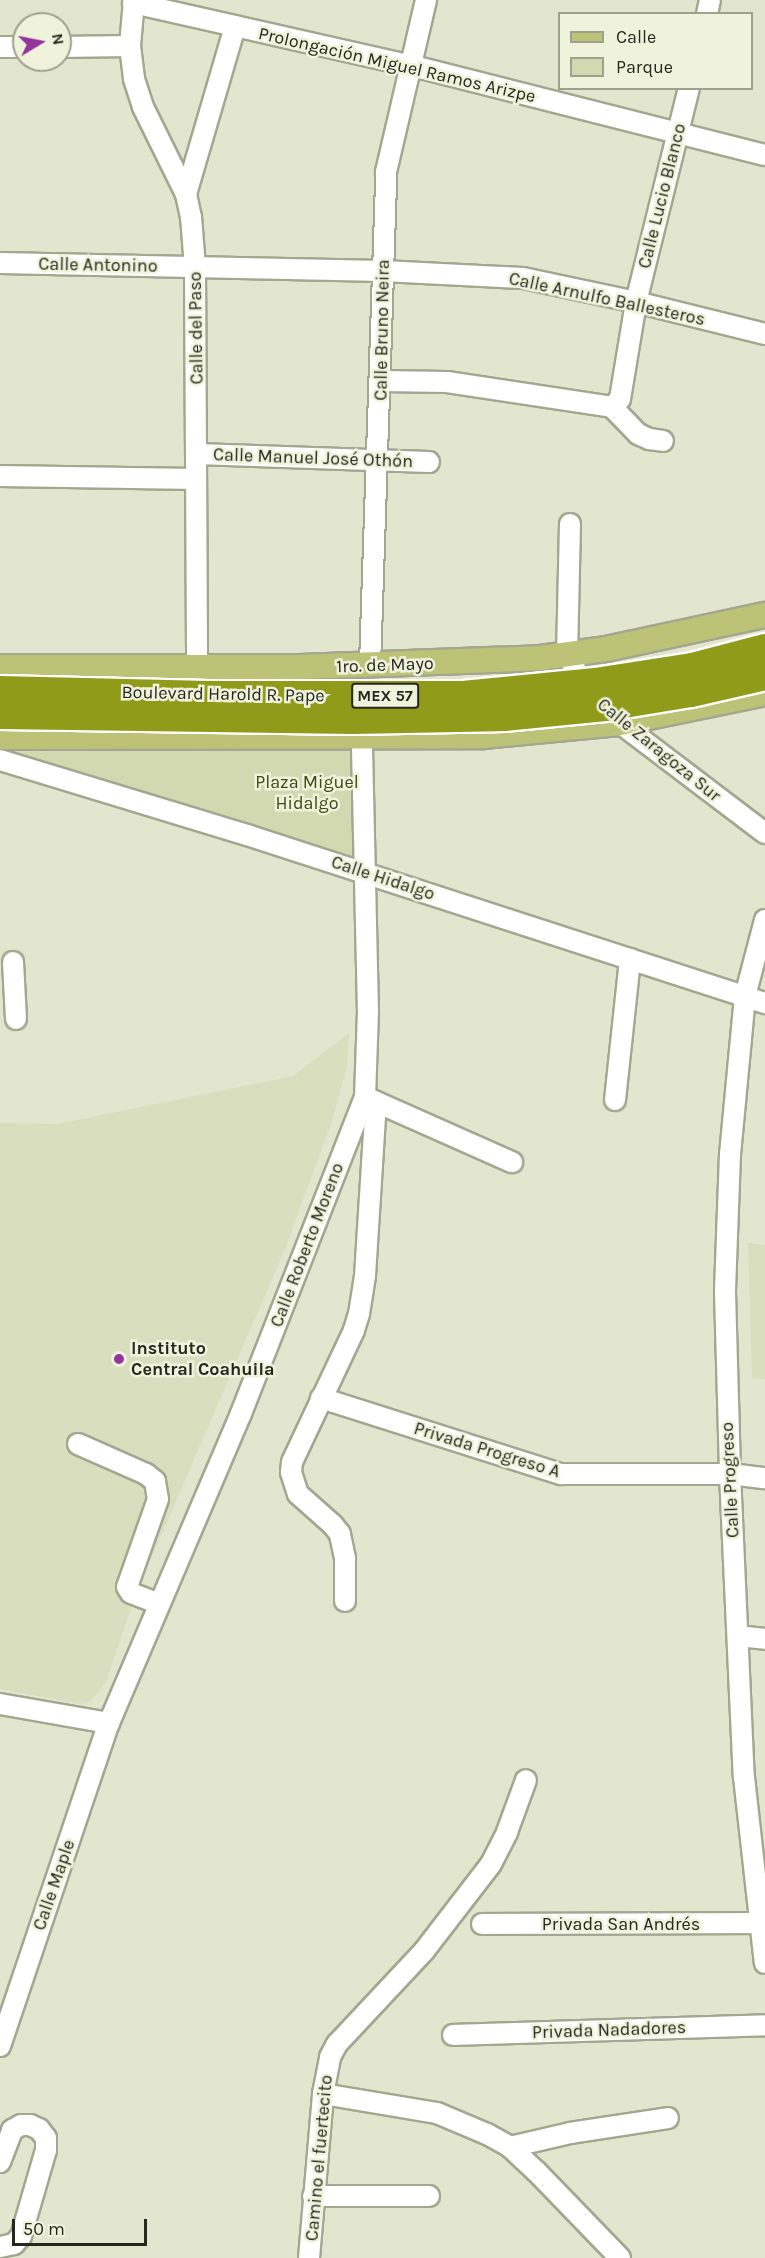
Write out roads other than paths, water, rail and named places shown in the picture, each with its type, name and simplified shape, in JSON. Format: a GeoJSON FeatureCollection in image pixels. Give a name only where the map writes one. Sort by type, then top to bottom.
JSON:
{"type":"FeatureCollection","features":[{"type":"Feature","properties":{"kind":"highway","name":"Boulevard Harold R. Pape"},"geometry":{"type":"LineString","coordinates":[[0,690],[208,695],[463,694],[595,682],[692,667],[765,648]]}},
{"type":"Feature","properties":{"kind":"highway","name":"Boulevard Harold R. Pape"},"geometry":{"type":"LineString","coordinates":[[0,715],[353,720],[504,717],[617,705],[692,693],[765,676]]}},
{"type":"Feature","properties":{"kind":"main road","name":"1ro. de Mayo"},"geometry":{"type":"LineString","coordinates":[[0,668],[370,665],[567,655],[765,615]]}},
{"type":"Feature","properties":{"kind":"main road"},"geometry":{"type":"LineString","coordinates":[[664,637],[653,652],[651,683],[656,695],[666,706],[678,711]]}},
{"type":"Feature","properties":{"kind":"main road"},"geometry":{"type":"LineString","coordinates":[[0,737],[484,736],[619,723],[765,693]]}},
{"type":"Feature","properties":{"kind":"street","name":"Calle Bruno Neira"},"geometry":{"type":"LineString","coordinates":[[370,665],[379,460],[386,172],[409,65],[426,0]]}},
{"type":"Feature","properties":{"kind":"street","name":"Prolongación Miguel Ramos Arizpe"},"geometry":{"type":"LineString","coordinates":[[134,1],[409,65],[765,155]]}},
{"type":"Feature","properties":{"kind":"street","name":"Calle del Paso"},"geometry":{"type":"LineString","coordinates":[[134,1],[130,46],[134,79],[143,107],[186,194],[191,217],[195,267],[197,668]]}},
{"type":"Feature","properties":{"kind":"street"},"geometry":{"type":"LineString","coordinates":[[186,194],[235,26]]}},
{"type":"Feature","properties":{"kind":"street"},"geometry":{"type":"LineString","coordinates":[[72,47],[130,46]]}},
{"type":"Feature","properties":{"kind":"street","name":"Calle Lucio Blanco"},"geometry":{"type":"LineString","coordinates":[[612,407],[620,399],[636,302],[689,90]]}},
{"type":"Feature","properties":{"kind":"street","name":"Calle Antonino"},"geometry":{"type":"LineString","coordinates":[[0,263],[195,267]]}},
{"type":"Feature","properties":{"kind":"street","name":"Calle Arnulfo Ballesteros"},"geometry":{"type":"LineString","coordinates":[[195,267],[383,271],[523,278],[636,302],[765,334]]}},
{"type":"Feature","properties":{"kind":"street"},"geometry":{"type":"LineString","coordinates":[[381,381],[447,382],[612,407],[638,434],[663,441]]}},
{"type":"Feature","properties":{"kind":"street","name":"Calle Manuel José Othón"},"geometry":{"type":"LineString","coordinates":[[197,454],[429,462]]}},
{"type":"Feature","properties":{"kind":"street","name":"Calle Manuel José Othón"},"geometry":{"type":"LineString","coordinates":[[0,477],[196,479]]}},
{"type":"Feature","properties":{"kind":"street"},"geometry":{"type":"LineString","coordinates":[[567,655],[570,524]]}},
{"type":"Feature","properties":{"kind":"street","name":"Calle Zaragoza Sur"},"geometry":{"type":"LineString","coordinates":[[567,655],[595,701],[619,723],[765,834]]}},
{"type":"Feature","properties":{"kind":"street","name":"Calle Roberto Moreno"},"geometry":{"type":"LineString","coordinates":[[109,1723],[240,1416],[370,1099],[367,873],[362,738]]}},
{"type":"Feature","properties":{"kind":"street","name":"Calle Hidalgo"},"geometry":{"type":"LineString","coordinates":[[0,760],[367,873],[765,1003]]}},
{"type":"Feature","properties":{"kind":"street","name":"Calle Progreso"},"geometry":{"type":"LineString","coordinates":[[765,920],[745,996],[726,1225],[725,1355],[744,1777],[765,1963]]}},
{"type":"Feature","properties":{"kind":"street"},"geometry":{"type":"LineString","coordinates":[[615,1100],[630,959]]}},
{"type":"Feature","properties":{"kind":"street"},"geometry":{"type":"LineString","coordinates":[[14,962],[16,1019]]}},
{"type":"Feature","properties":{"kind":"street"},"geometry":{"type":"LineString","coordinates":[[345,1601],[345,1558],[340,1534],[298,1494],[291,1472],[292,1462],[359,1314],[365,1276],[370,1099],[512,1162]]}},
{"type":"Feature","properties":{"kind":"street","name":"Privada Progreso A"},"geometry":{"type":"LineString","coordinates":[[321,1398],[561,1474],[730,1474],[765,1478]]}},
{"type":"Feature","properties":{"kind":"street"},"geometry":{"type":"LineString","coordinates":[[78,1444],[146,1474],[155,1481],[158,1498],[127,1587],[131,1593],[159,1604]]}},
{"type":"Feature","properties":{"kind":"street"},"geometry":{"type":"LineString","coordinates":[[738,1636],[765,1639]]}},
{"type":"Feature","properties":{"kind":"street"},"geometry":{"type":"LineString","coordinates":[[0,1704],[109,1723]]}},
{"type":"Feature","properties":{"kind":"street","name":"Calle Maple"},"geometry":{"type":"LineString","coordinates":[[0,2046],[109,1723]]}},
{"type":"Feature","properties":{"kind":"street","name":"Camino el fuertecito"},"geometry":{"type":"LineString","coordinates":[[309,2258],[326,2069],[337,2044],[424,1951],[500,1849],[526,1780]]}},
{"type":"Feature","properties":{"kind":"street","name":"Privada San Andrés"},"geometry":{"type":"LineString","coordinates":[[482,1924],[759,1923]]}},
{"type":"Feature","properties":{"kind":"street","name":"Privada Nadadores"},"geometry":{"type":"LineString","coordinates":[[453,2035],[765,2025]]}},
{"type":"Feature","properties":{"kind":"street"},"geometry":{"type":"LineString","coordinates":[[323,2094],[437,2113],[487,2134],[510,2147],[536,2171],[620,2258]]}},
{"type":"Feature","properties":{"kind":"street"},"geometry":{"type":"LineString","coordinates":[[510,2147],[570,2133],[668,2118]]}},
{"type":"Feature","properties":{"kind":"street"},"geometry":{"type":"LineString","coordinates":[[0,2247],[14,2244],[21,2236],[46,2150],[46,2138],[39,2129],[30,2125],[21,2125],[12,2130],[1,2158]]}},
{"type":"Feature","properties":{"kind":"street"},"geometry":{"type":"LineString","coordinates":[[313,2196],[429,2196]]}},
{"type":"Feature","properties":{"kind":"place","name":"Instituto Central Coahuila"},"geometry":{"type":"Point","coordinates":[119,1359]}},
{"type":"Feature","properties":{"kind":"park label","name":"Plaza Miguel Hidalgo"},"geometry":{"type":"Point","coordinates":[307,793]}}]}
